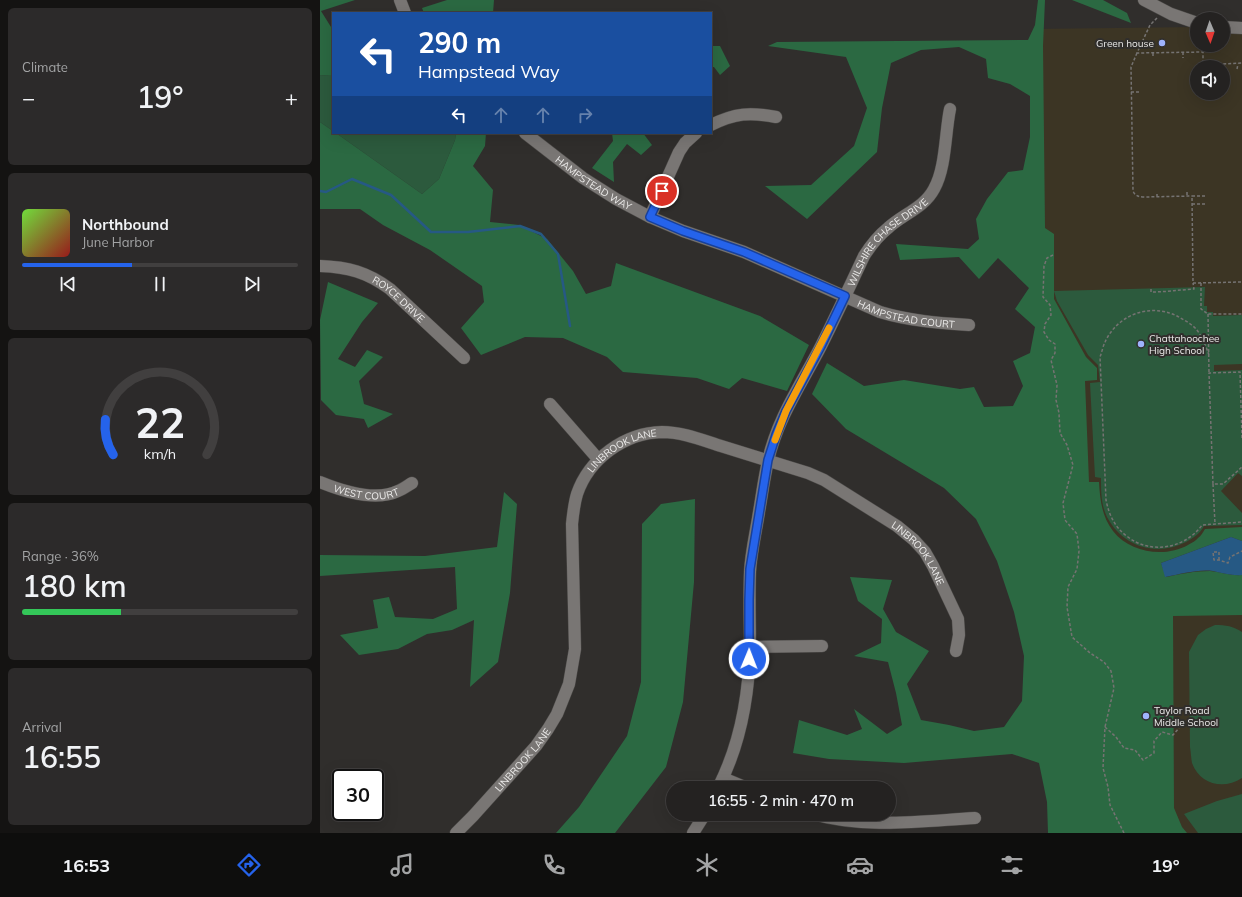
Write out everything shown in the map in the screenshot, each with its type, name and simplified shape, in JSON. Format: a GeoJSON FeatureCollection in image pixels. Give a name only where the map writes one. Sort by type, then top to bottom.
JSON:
{"type":"FeatureCollection","features":[{"type":"Feature","properties":{"kind":"street"},"geometry":{"type":"LineString","coordinates":[[400,0],[405,12]]}},
{"type":"Feature","properties":{"kind":"street"},"geometry":{"type":"LineString","coordinates":[[1146,1],[1170,14],[1190,21]]}},
{"type":"Feature","properties":{"kind":"street"},"geometry":{"type":"LineString","coordinates":[[1230,27],[1242,28]]}},
{"type":"Feature","properties":{"kind":"street","name":"WILSHIRE CHASE DRIVE"},"geometry":{"type":"LineString","coordinates":[[722,781],[734,748],[748,682],[750,647],[750,569],[768,460],[776,435],[786,411],[821,346],[864,256],[872,243],[888,227],[920,206],[934,190],[941,170],[950,109]]}},
{"type":"Feature","properties":{"kind":"street"},"geometry":{"type":"LineString","coordinates":[[712,125],[738,115],[758,114],[776,117]]}},
{"type":"Feature","properties":{"kind":"street","name":"HAMPSTEAD WAY"},"geometry":{"type":"LineString","coordinates":[[526,134],[583,178],[616,199],[650,217],[683,231],[744,252],[845,296]]}},
{"type":"Feature","properties":{"kind":"street"},"geometry":{"type":"LineString","coordinates":[[650,217],[679,152],[685,143],[695,134]]}},
{"type":"Feature","properties":{"kind":"street","name":"ROYCE DRIVE"},"geometry":{"type":"LineString","coordinates":[[320,266],[337,266],[352,269],[379,281],[390,289],[464,358]]}},
{"type":"Feature","properties":{"kind":"street","name":"HAMPSTEAD COURT"},"geometry":{"type":"LineString","coordinates":[[845,296],[880,312],[900,318],[918,322],[969,325]]}},
{"type":"Feature","properties":{"kind":"street"},"geometry":{"type":"LineString","coordinates":[[550,404],[598,459]]}},
{"type":"Feature","properties":{"kind":"street","name":"LINBROOK LANE"},"geometry":{"type":"LineString","coordinates":[[456,833],[536,746],[557,714],[569,684],[575,649],[572,524],[573,509],[582,482],[598,459],[612,448],[627,440],[646,434],[663,432],[686,436],[768,460],[808,473],[824,480],[897,526],[914,540],[925,552],[958,618],[959,635],[956,651]]}},
{"type":"Feature","properties":{"kind":"street","name":"WEST COURT"},"geometry":{"type":"LineString","coordinates":[[320,482],[338,490],[361,494],[383,495],[397,492],[412,483]]}},
{"type":"Feature","properties":{"kind":"street"},"geometry":{"type":"LineString","coordinates":[[750,647],[822,646]]}},
{"type":"Feature","properties":{"kind":"street"},"geometry":{"type":"LineString","coordinates":[[855,821],[884,823],[975,818]]}},
{"type":"Feature","properties":{"kind":"street"},"geometry":{"type":"LineString","coordinates":[[693,833],[701,821]]}},
{"type":"Feature","properties":{"kind":"path"},"geometry":{"type":"LineString","coordinates":[[1157,18],[1150,25],[1131,67],[1133,191],[1134,194],[1139,197],[1205,196]]}},
{"type":"Feature","properties":{"kind":"path"},"geometry":{"type":"LineString","coordinates":[[1183,52],[1183,58]]}},
{"type":"Feature","properties":{"kind":"path"},"geometry":{"type":"LineString","coordinates":[[1137,54],[1203,52],[1204,60]]}},
{"type":"Feature","properties":{"kind":"path"},"geometry":{"type":"LineString","coordinates":[[1153,53],[1153,58]]}},
{"type":"Feature","properties":{"kind":"path"},"geometry":{"type":"LineString","coordinates":[[1230,65],[1242,63]]}},
{"type":"Feature","properties":{"kind":"path"},"geometry":{"type":"LineString","coordinates":[[1238,64],[1238,69]]}},
{"type":"Feature","properties":{"kind":"path"},"geometry":{"type":"LineString","coordinates":[[1131,92],[1139,92]]}},
{"type":"Feature","properties":{"kind":"path"},"geometry":{"type":"LineString","coordinates":[[1151,289],[1151,292],[1159,292],[1194,289],[1192,196]]}},
{"type":"Feature","properties":{"kind":"path"},"geometry":{"type":"LineString","coordinates":[[1192,204],[1205,204]]}},
{"type":"Feature","properties":{"kind":"path"},"geometry":{"type":"LineString","coordinates":[[1053,256],[1047,258],[1044,266],[1043,297],[1050,305],[1051,315],[1045,324],[1044,332],[1055,344],[1055,353],[1051,360],[1057,385],[1056,400],[1059,413],[1060,433],[1067,445],[1073,465],[1063,502],[1065,520],[1077,534],[1078,551],[1077,569],[1068,587],[1067,607],[1072,637],[1090,653],[1104,662],[1111,671],[1114,688],[1105,727],[1103,768],[1108,787],[1110,805],[1124,833]]}},
{"type":"Feature","properties":{"kind":"path"},"geometry":{"type":"LineString","coordinates":[[1193,283],[1242,282]]}},
{"type":"Feature","properties":{"kind":"path"},"geometry":{"type":"LineString","coordinates":[[1201,283],[1201,309],[1208,314],[1242,314]]}},
{"type":"Feature","properties":{"kind":"path"},"geometry":{"type":"LineString","coordinates":[[1209,355],[1202,338],[1196,329],[1188,322],[1160,310],[1140,312],[1128,317],[1118,324],[1110,333],[1104,343],[1100,356],[1106,500],[1108,511],[1112,520],[1128,537],[1136,542],[1150,547],[1166,547],[1176,545],[1197,532],[1202,525],[1242,522]]}},
{"type":"Feature","properties":{"kind":"path"},"geometry":{"type":"LineString","coordinates":[[1208,314],[1215,524]]}},
{"type":"Feature","properties":{"kind":"path"},"geometry":{"type":"LineString","coordinates":[[1209,373],[1240,372],[1242,438]]}},
{"type":"Feature","properties":{"kind":"path"},"geometry":{"type":"LineString","coordinates":[[1213,484],[1223,484],[1242,467]]}},
{"type":"Feature","properties":{"kind":"path"},"geometry":{"type":"LineString","coordinates":[[1219,560],[1219,552],[1213,552],[1214,560],[1228,563],[1230,557],[1242,551]]}},
{"type":"Feature","properties":{"kind":"path"},"geometry":{"type":"LineString","coordinates":[[1105,727],[1116,737],[1124,748],[1135,750],[1143,760],[1154,752],[1154,741],[1162,732],[1173,735],[1179,728]]}},
{"type":"Feature","properties":{"kind":"shaded area","name":"Chattahoochee High School"},"geometry":{"type":"Polygon","coordinates":[[[1190,27],[1190,52],[1230,52],[1230,27],[1242,27],[1242,833],[1056,833],[1046,600],[1033,29],[1190,27]]]}},
{"type":"Feature","properties":{"kind":"green space"},"geometry":{"type":"Polygon","coordinates":[[[320,0],[355,0],[321,11],[332,28],[332,76],[320,75],[320,0]]]}},
{"type":"Feature","properties":{"kind":"green space"},"geometry":{"type":"Polygon","coordinates":[[[447,0],[494,0],[493,12],[424,12],[422,8],[447,0]]]}},
{"type":"Feature","properties":{"kind":"green space"},"geometry":{"type":"Polygon","coordinates":[[[1038,0],[1045,0],[1043,46],[1045,228],[1054,234],[1054,299],[1086,357],[1097,368],[1097,380],[1085,381],[1089,482],[1099,482],[1102,508],[1109,526],[1120,538],[1138,549],[1159,552],[1179,549],[1196,540],[1205,529],[1242,527],[1242,541],[1231,537],[1161,563],[1166,577],[1204,571],[1242,575],[1242,615],[1173,616],[1174,808],[1182,827],[1187,833],[1048,833],[1047,802],[1039,763],[1012,754],[904,763],[829,759],[793,753],[799,720],[847,735],[862,729],[854,709],[887,734],[902,725],[888,662],[854,656],[881,643],[882,619],[858,601],[850,577],[892,580],[883,609],[896,632],[929,651],[907,684],[921,720],[974,731],[1004,727],[1022,701],[1024,656],[1014,612],[997,561],[976,519],[944,488],[846,429],[812,394],[827,363],[864,386],[904,380],[960,389],[974,387],[984,407],[1013,406],[1023,386],[1013,361],[1030,353],[1035,327],[1015,309],[1029,288],[998,258],[979,279],[959,257],[900,260],[896,244],[968,249],[979,239],[976,219],[987,199],[1008,172],[1023,170],[1030,137],[1030,96],[1010,84],[988,78],[986,59],[959,47],[921,50],[891,63],[882,108],[877,152],[807,219],[765,186],[811,185],[854,146],[867,108],[846,57],[768,46],[777,42],[1028,40],[1035,25],[1038,0]]]}},
{"type":"Feature","properties":{"kind":"green space"},"geometry":{"type":"Polygon","coordinates":[[[1072,0],[1103,0],[1127,13],[1131,23],[1072,0]]]}},
{"type":"Feature","properties":{"kind":"green space"},"geometry":{"type":"Polygon","coordinates":[[[712,46],[720,46],[730,66],[720,75],[714,67],[712,67],[712,46]]]}},
{"type":"Feature","properties":{"kind":"green space"},"geometry":{"type":"Polygon","coordinates":[[[320,75],[332,76],[332,130],[320,122],[320,75]]]}},
{"type":"Feature","properties":{"kind":"green space"},"geometry":{"type":"Polygon","coordinates":[[[320,122],[332,130],[332,134],[337,134],[422,194],[439,179],[455,140],[456,134],[486,134],[485,146],[473,166],[493,190],[490,222],[519,225],[547,239],[573,271],[586,294],[611,286],[616,263],[760,316],[809,345],[787,391],[742,378],[729,389],[697,378],[623,372],[607,357],[563,338],[525,337],[481,355],[461,328],[484,302],[482,286],[430,250],[383,225],[360,209],[320,209],[320,122]]]}},
{"type":"Feature","properties":{"kind":"green space"},"geometry":{"type":"Polygon","coordinates":[[[337,134],[456,134],[455,140],[439,179],[422,194],[337,134]]]}},
{"type":"Feature","properties":{"kind":"green space"},"geometry":{"type":"Polygon","coordinates":[[[612,134],[644,134],[652,145],[641,155],[627,144],[613,162],[614,182],[592,168],[613,141],[612,134]]]}},
{"type":"Feature","properties":{"kind":"green space"},"geometry":{"type":"Polygon","coordinates":[[[328,282],[378,303],[362,322],[338,359],[355,367],[367,350],[383,357],[359,381],[364,404],[393,414],[368,428],[364,419],[336,415],[321,400],[320,320],[328,282]]]}},
{"type":"Feature","properties":{"kind":"green space"},"geometry":{"type":"Polygon","coordinates":[[[1205,287],[1204,306],[1207,306],[1207,312],[1213,312],[1213,316],[1242,315],[1242,364],[1214,365],[1214,371],[1242,370],[1242,476],[1238,473],[1221,491],[1242,513],[1242,525],[1204,526],[1194,537],[1186,542],[1163,549],[1152,549],[1131,542],[1122,536],[1114,527],[1105,512],[1102,498],[1101,478],[1095,477],[1090,383],[1100,382],[1098,365],[1088,355],[1057,301],[1054,291],[1205,287]]]}},
{"type":"Feature","properties":{"kind":"green space"},"geometry":{"type":"Polygon","coordinates":[[[504,492],[517,504],[510,593],[498,662],[470,687],[474,620],[452,630],[427,634],[398,649],[359,655],[340,635],[378,628],[373,600],[389,597],[395,617],[433,619],[457,609],[455,567],[320,576],[320,555],[425,556],[497,547],[504,492]]]}},
{"type":"Feature","properties":{"kind":"green space"},"geometry":{"type":"Polygon","coordinates":[[[695,499],[694,582],[683,702],[666,767],[615,833],[556,833],[579,807],[627,736],[641,682],[642,524],[661,504],[695,499]]]}},
{"type":"Feature","properties":{"kind":"green space"},"geometry":{"type":"Polygon","coordinates":[[[1215,625],[1229,626],[1242,632],[1242,778],[1228,784],[1213,783],[1207,781],[1201,776],[1192,763],[1190,747],[1189,652],[1198,635],[1215,625]]]}},
{"type":"Feature","properties":{"kind":"green space"},"geometry":{"type":"Polygon","coordinates":[[[1242,794],[1242,833],[1198,833],[1184,814],[1217,801],[1242,794]]]}},
{"type":"Feature","properties":{"kind":"water"},"geometry":{"type":"Polygon","coordinates":[[[1231,537],[1242,541],[1242,575],[1201,571],[1165,577],[1161,563],[1231,537]]]}},
{"type":"Feature","properties":{"kind":"waterway"},"geometry":{"type":"LineString","coordinates":[[320,191],[326,192],[352,179],[391,195],[431,232],[468,232],[520,226],[541,234],[558,254],[570,326]]}},
{"type":"Feature","properties":{"kind":"slow traffic"},"geometry":{"type":"LineString","coordinates":[[775,440],[786,411],[829,328]]}},
{"type":"Feature","properties":{"kind":"place","name":"Green house"},"geometry":{"type":"Point","coordinates":[1162,43]}},
{"type":"Feature","properties":{"kind":"place","name":"Chattahoochee High School"},"geometry":{"type":"Point","coordinates":[1141,344]}},
{"type":"Feature","properties":{"kind":"place","name":"Taylor Road Middle School"},"geometry":{"type":"Point","coordinates":[1146,716]}},
{"type":"Feature","properties":{"kind":"route"},"geometry":{"type":"LineString","coordinates":[[662,191],[650,217],[683,231],[744,252],[845,296],[821,346],[786,411],[768,460],[750,569],[749,659]]}}]}
